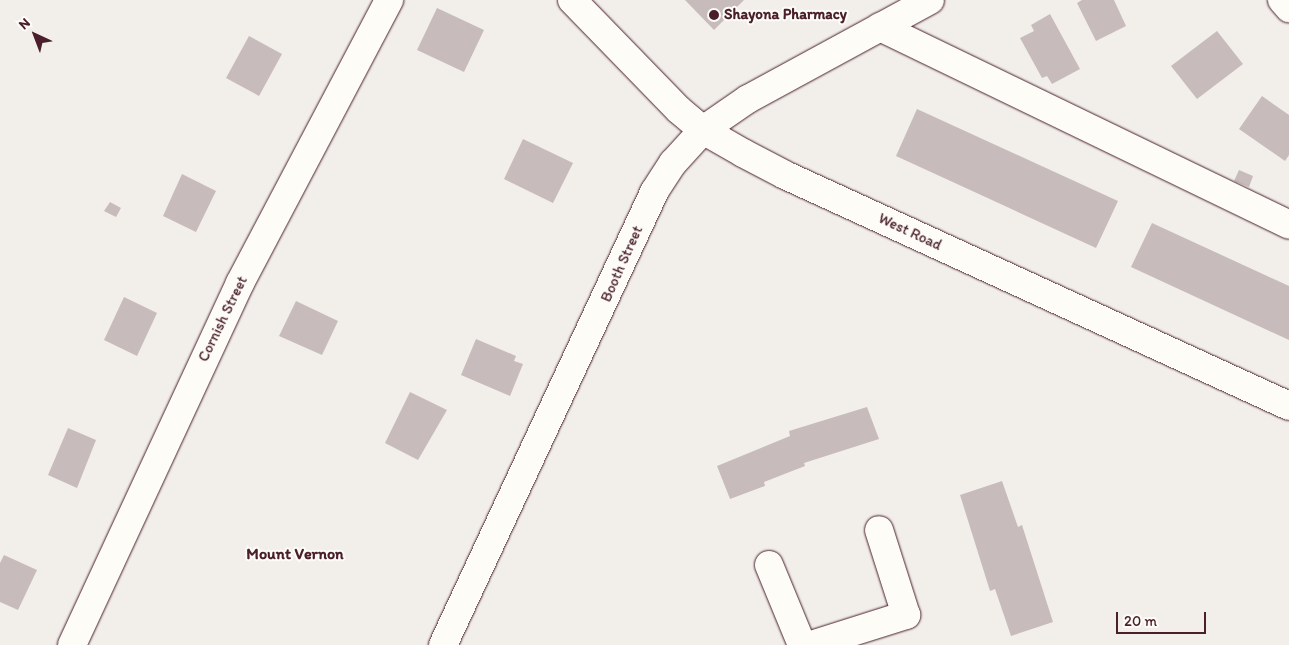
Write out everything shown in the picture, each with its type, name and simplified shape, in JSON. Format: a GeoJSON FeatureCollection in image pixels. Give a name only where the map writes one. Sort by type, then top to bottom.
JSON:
{"type":"FeatureCollection","features":[{"type":"Feature","properties":{"kind":"street","name":"Cornish Street"},"geometry":{"type":"LineString","coordinates":[[72,645],[240,283],[390,0]]}},
{"type":"Feature","properties":{"kind":"street","name":"West Road"},"geometry":{"type":"LineString","coordinates":[[572,0],[656,89],[703,130],[785,176],[1289,406]]}},
{"type":"Feature","properties":{"kind":"street","name":"Booth Street"},"geometry":{"type":"LineString","coordinates":[[444,645],[654,192],[673,162],[703,130],[748,99],[930,0]]}},
{"type":"Feature","properties":{"kind":"street"},"geometry":{"type":"LineString","coordinates":[[1282,0],[1289,8]]}},
{"type":"Feature","properties":{"kind":"street"},"geometry":{"type":"LineString","coordinates":[[880,27],[1289,225]]}},
{"type":"Feature","properties":{"kind":"street"},"geometry":{"type":"LineString","coordinates":[[811,645],[906,615],[879,530]]}},
{"type":"Feature","properties":{"kind":"street"},"geometry":{"type":"LineString","coordinates":[[769,565],[802,645]]}},
{"type":"Feature","properties":{"kind":"building","name":"Shayona Pharmacy"},"geometry":{"type":"Polygon","coordinates":[[[685,0],[744,0],[714,30],[685,0]]]}},
{"type":"Feature","properties":{"kind":"building"},"geometry":{"type":"Polygon","coordinates":[[[1082,0],[1114,0],[1126,26],[1096,41],[1077,3],[1082,0]]]}},
{"type":"Feature","properties":{"kind":"building"},"geometry":{"type":"Polygon","coordinates":[[[437,8],[484,30],[464,72],[417,50],[437,8]]]}},
{"type":"Feature","properties":{"kind":"building"},"geometry":{"type":"Polygon","coordinates":[[[1050,14],[1080,69],[1052,84],[1047,76],[1042,78],[1020,38],[1034,31],[1031,25],[1050,14]]]}},
{"type":"Feature","properties":{"kind":"building"},"geometry":{"type":"Polygon","coordinates":[[[1217,31],[1243,64],[1197,99],[1171,66],[1217,31]]]}},
{"type":"Feature","properties":{"kind":"building"},"geometry":{"type":"Polygon","coordinates":[[[249,36],[282,54],[259,96],[226,78],[249,36]]]}},
{"type":"Feature","properties":{"kind":"building"},"geometry":{"type":"Polygon","coordinates":[[[1262,96],[1289,115],[1289,155],[1285,161],[1239,129],[1262,96]]]}},
{"type":"Feature","properties":{"kind":"building"},"geometry":{"type":"Polygon","coordinates":[[[917,109],[1118,201],[1096,248],[896,156],[917,109]]]}},
{"type":"Feature","properties":{"kind":"building"},"geometry":{"type":"Polygon","coordinates":[[[523,139],[573,163],[553,203],[504,179],[523,139]]]}},
{"type":"Feature","properties":{"kind":"building"},"geometry":{"type":"Polygon","coordinates":[[[1239,170],[1253,176],[1249,187],[1234,181],[1239,170]]]}},
{"type":"Feature","properties":{"kind":"building"},"geometry":{"type":"Polygon","coordinates":[[[182,174],[216,191],[196,232],[163,216],[182,174]]]}},
{"type":"Feature","properties":{"kind":"building"},"geometry":{"type":"Polygon","coordinates":[[[110,202],[121,208],[116,217],[104,211],[110,202]]]}},
{"type":"Feature","properties":{"kind":"building"},"geometry":{"type":"Polygon","coordinates":[[[1152,223],[1289,286],[1289,340],[1131,267],[1152,223]]]}},
{"type":"Feature","properties":{"kind":"building"},"geometry":{"type":"Polygon","coordinates":[[[124,297],[157,313],[137,356],[104,340],[124,297]]]}},
{"type":"Feature","properties":{"kind":"building"},"geometry":{"type":"Polygon","coordinates":[[[296,301],[338,321],[322,355],[279,336],[296,301]]]}},
{"type":"Feature","properties":{"kind":"building"},"geometry":{"type":"Polygon","coordinates":[[[476,339],[516,356],[514,361],[523,364],[510,396],[461,375],[476,339]]]}},
{"type":"Feature","properties":{"kind":"building"},"geometry":{"type":"Polygon","coordinates":[[[410,392],[447,410],[418,460],[385,443],[410,392]]]}},
{"type":"Feature","properties":{"kind":"building"},"geometry":{"type":"Polygon","coordinates":[[[867,407],[879,439],[804,463],[805,466],[764,482],[765,486],[730,499],[717,466],[790,436],[789,431],[867,407]]]}},
{"type":"Feature","properties":{"kind":"building"},"geometry":{"type":"Polygon","coordinates":[[[68,428],[96,440],[77,488],[48,475],[68,428]]]}},
{"type":"Feature","properties":{"kind":"building"},"geometry":{"type":"Polygon","coordinates":[[[1002,481],[1018,527],[1022,525],[1053,622],[1011,636],[995,589],[990,591],[960,495],[1002,481]]]}},
{"type":"Feature","properties":{"kind":"building"},"geometry":{"type":"Polygon","coordinates":[[[4,555],[37,570],[18,610],[0,602],[0,563],[4,555]]]}},
{"type":"Feature","properties":{"kind":"place","name":"Shayona Pharmacy"},"geometry":{"type":"Point","coordinates":[714,15]}},
{"type":"Feature","properties":{"kind":"district","name":"Mount Vernon"},"geometry":{"type":"Point","coordinates":[295,554]}}]}
